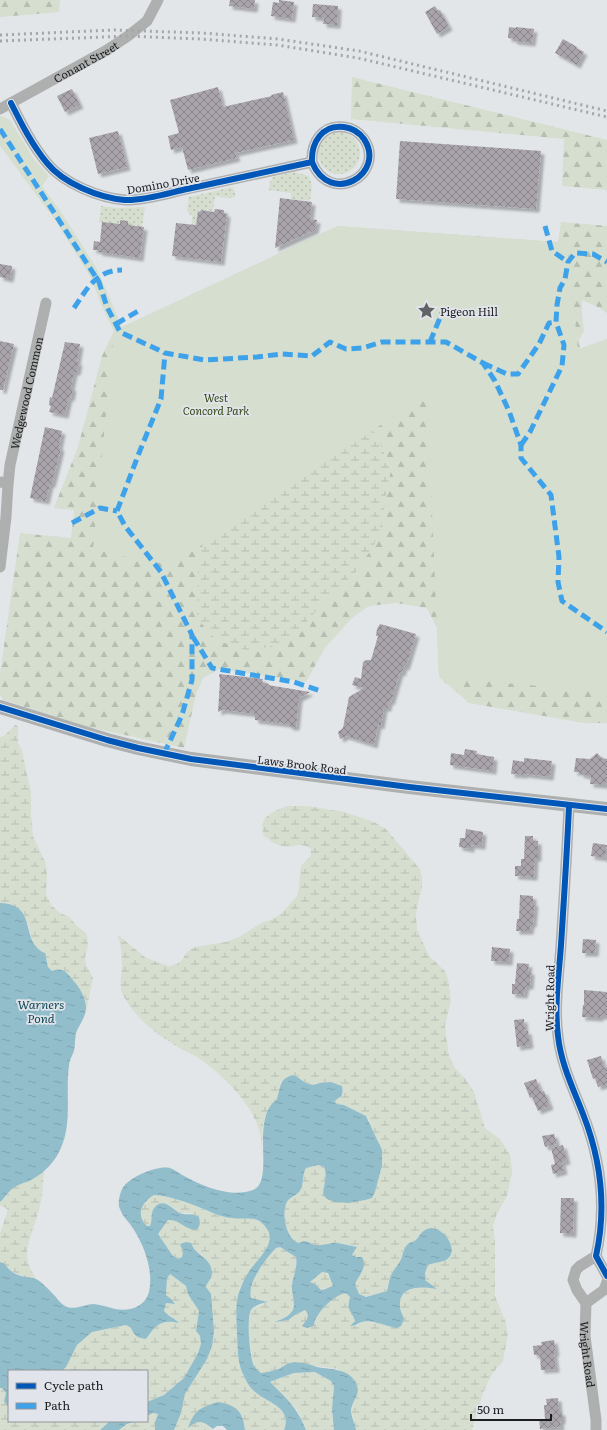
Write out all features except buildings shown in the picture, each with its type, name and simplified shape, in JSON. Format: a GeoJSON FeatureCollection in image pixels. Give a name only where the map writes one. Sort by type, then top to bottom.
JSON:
{"type":"FeatureCollection","features":[{"type":"Feature","properties":{"kind":"street","name":"Conant Street"},"geometry":{"type":"LineString","coordinates":[[0,109],[107,50],[128,36],[147,21],[158,0]]}},
{"type":"Feature","properties":{"kind":"street","name":"Domino Drive"},"geometry":{"type":"LineString","coordinates":[[11,103],[24,128],[47,164],[64,178],[84,189],[105,197],[126,200],[158,196],[312,162]]}},
{"type":"Feature","properties":{"kind":"street"},"geometry":{"type":"LineString","coordinates":[[338,126],[351,128],[361,135],[368,145],[370,156],[367,168],[358,179],[345,184],[332,183],[322,177],[315,170],[312,162],[312,152],[316,140],[326,130],[338,126]]}},
{"type":"Feature","properties":{"kind":"street","name":"Wedgewood Common"},"geometry":{"type":"LineString","coordinates":[[0,567],[6,517],[4,483],[10,465],[46,303]]}},
{"type":"Feature","properties":{"kind":"street","name":"Laws Brook Road"},"geometry":{"type":"LineString","coordinates":[[0,707],[115,742],[191,759],[348,780],[569,806],[607,809]]}},
{"type":"Feature","properties":{"kind":"street","name":"Wright Road"},"geometry":{"type":"LineString","coordinates":[[569,806],[556,1018],[560,1052],[590,1131],[598,1164],[602,1196],[602,1214],[601,1231],[596,1256]]}},
{"type":"Feature","properties":{"kind":"street"},"geometry":{"type":"LineString","coordinates":[[607,1276],[596,1256],[580,1266],[574,1274],[574,1285],[586,1303],[604,1290],[607,1282]]}},
{"type":"Feature","properties":{"kind":"street","name":"Wright Road"},"geometry":{"type":"LineString","coordinates":[[586,1303],[585,1336],[596,1430]]}},
{"type":"Feature","properties":{"kind":"green space"},"geometry":{"type":"Polygon","coordinates":[[[0,0],[60,0],[59,12],[0,17],[0,0]]]}},
{"type":"Feature","properties":{"kind":"green space"},"geometry":{"type":"Polygon","coordinates":[[[352,77],[607,140],[607,190],[562,186],[564,139],[351,119],[352,77]]]}},
{"type":"Feature","properties":{"kind":"green space","name":"West Concord Park"},"geometry":{"type":"Polygon","coordinates":[[[0,116],[10,120],[34,159],[49,176],[42,186],[63,215],[97,269],[122,327],[338,226],[567,243],[578,349],[607,339],[607,692],[439,677],[427,394],[190,553],[149,566],[130,558],[93,549],[114,331],[90,276],[55,220],[0,146],[0,116]]]}},
{"type":"Feature","properties":{"kind":"green space"},"geometry":{"type":"Polygon","coordinates":[[[339,132],[354,138],[360,153],[354,168],[339,174],[324,168],[318,153],[324,138],[339,132]]]}},
{"type":"Feature","properties":{"kind":"green space"},"geometry":{"type":"Polygon","coordinates":[[[294,172],[309,176],[312,186],[310,201],[291,199],[291,193],[269,190],[270,182],[273,177],[294,172]]]}},
{"type":"Feature","properties":{"kind":"green space"},"geometry":{"type":"Polygon","coordinates":[[[232,187],[235,191],[235,197],[227,198],[215,196],[213,211],[198,211],[196,225],[192,225],[192,216],[187,211],[189,197],[232,187]]]}},
{"type":"Feature","properties":{"kind":"green space"},"geometry":{"type":"Polygon","coordinates":[[[101,206],[118,208],[145,207],[142,227],[128,225],[128,221],[120,220],[120,224],[99,222],[101,206]]]}},
{"type":"Feature","properties":{"kind":"green space","name":"West Concord Park"},"geometry":{"type":"Polygon","coordinates":[[[561,222],[607,226],[607,313],[582,300],[584,331],[579,340],[607,602],[607,723],[584,723],[469,703],[439,677],[437,628],[427,608],[396,603],[369,606],[352,618],[325,648],[306,682],[220,669],[203,678],[196,694],[184,748],[84,726],[3,700],[0,695],[0,674],[20,533],[71,538],[74,510],[54,508],[78,447],[102,356],[114,331],[338,226],[558,242],[561,222]],[[376,434],[332,594],[357,571],[386,494],[391,469],[376,434]]]}},
{"type":"Feature","properties":{"kind":"green space"},"geometry":{"type":"Polygon","coordinates":[[[354,414],[376,434],[391,469],[382,522],[374,545],[357,571],[332,594],[287,643],[249,651],[224,643],[210,635],[197,617],[198,570],[212,491],[354,414]]]}},
{"type":"Feature","properties":{"kind":"green space"},"geometry":{"type":"Polygon","coordinates":[[[15,725],[18,726],[18,743],[22,751],[31,792],[33,836],[46,864],[46,894],[51,905],[60,913],[69,917],[87,934],[88,945],[85,957],[86,965],[93,978],[86,1012],[85,999],[66,971],[52,971],[48,967],[47,960],[41,951],[35,947],[28,924],[8,903],[0,903],[0,737],[4,736],[15,725]]]}},
{"type":"Feature","properties":{"kind":"green space"},"geometry":{"type":"Polygon","coordinates":[[[287,806],[308,806],[344,812],[374,822],[386,829],[420,869],[422,889],[416,914],[417,929],[429,956],[445,971],[448,979],[451,1000],[445,1026],[449,1056],[455,1068],[464,1077],[474,1092],[485,1128],[500,1139],[510,1155],[512,1170],[507,1196],[497,1214],[493,1226],[495,1242],[495,1296],[506,1323],[508,1334],[503,1361],[492,1374],[483,1393],[472,1430],[356,1430],[352,1409],[357,1394],[338,1369],[316,1366],[279,1369],[261,1373],[254,1367],[248,1317],[252,1309],[267,1302],[251,1298],[252,1285],[258,1272],[276,1248],[280,1247],[296,1257],[296,1268],[292,1285],[294,1308],[290,1314],[277,1321],[288,1320],[305,1310],[308,1314],[307,1319],[302,1326],[307,1328],[314,1326],[317,1316],[326,1305],[341,1294],[346,1293],[350,1297],[349,1307],[355,1321],[351,1325],[356,1326],[362,1322],[379,1323],[391,1327],[404,1319],[400,1308],[400,1300],[406,1291],[420,1286],[436,1289],[425,1280],[425,1273],[428,1265],[445,1260],[420,1234],[415,1241],[403,1250],[402,1258],[391,1274],[387,1291],[366,1297],[359,1294],[355,1284],[364,1268],[356,1257],[352,1255],[357,1247],[340,1243],[319,1245],[306,1241],[298,1243],[294,1240],[290,1236],[286,1226],[284,1214],[287,1201],[301,1189],[306,1168],[318,1165],[324,1167],[326,1177],[323,1187],[372,1198],[375,1192],[378,1142],[371,1130],[369,1120],[366,1116],[344,1105],[337,1104],[334,1101],[343,1093],[342,1086],[328,1082],[313,1085],[306,1083],[294,1075],[281,1081],[277,1099],[268,1110],[265,1117],[262,1155],[261,1136],[255,1119],[234,1089],[216,1071],[195,1056],[170,1042],[147,1025],[128,1003],[121,989],[122,956],[118,935],[146,958],[169,966],[177,964],[182,960],[187,952],[195,947],[226,942],[239,937],[261,923],[273,919],[282,913],[298,895],[301,866],[311,855],[311,849],[306,846],[299,845],[286,847],[278,845],[264,836],[262,830],[264,820],[267,816],[287,806]]]}},
{"type":"Feature","properties":{"kind":"green space"},"geometry":{"type":"Polygon","coordinates":[[[44,1171],[40,1206],[27,1251],[28,1262],[36,1279],[19,1275],[11,1271],[5,1264],[0,1262],[0,1233],[8,1210],[0,1206],[0,1202],[6,1197],[10,1190],[31,1180],[44,1171]]]}},
{"type":"Feature","properties":{"kind":"green space"},"geometry":{"type":"Polygon","coordinates":[[[154,1195],[178,1200],[220,1216],[252,1219],[263,1224],[267,1229],[270,1239],[266,1249],[247,1274],[238,1295],[236,1312],[238,1356],[242,1371],[251,1388],[282,1410],[285,1415],[286,1422],[284,1430],[245,1430],[244,1422],[218,1402],[196,1422],[203,1422],[213,1430],[174,1430],[185,1394],[207,1359],[206,1288],[210,1265],[197,1252],[190,1247],[181,1244],[183,1252],[182,1257],[178,1259],[173,1256],[158,1234],[168,1220],[177,1221],[184,1227],[192,1213],[180,1213],[169,1205],[152,1214],[150,1226],[147,1226],[143,1222],[141,1213],[143,1205],[154,1195]]]}},
{"type":"Feature","properties":{"kind":"green space"},"geometry":{"type":"Polygon","coordinates":[[[322,1272],[327,1273],[333,1286],[320,1290],[310,1282],[322,1272]]]}},
{"type":"Feature","properties":{"kind":"green space"},"geometry":{"type":"Polygon","coordinates":[[[170,1274],[186,1286],[188,1294],[199,1311],[196,1331],[200,1336],[201,1344],[198,1353],[184,1378],[164,1395],[148,1402],[148,1370],[63,1370],[77,1345],[92,1332],[126,1325],[131,1328],[133,1334],[146,1339],[153,1329],[173,1317],[166,1314],[164,1311],[166,1303],[174,1304],[166,1295],[167,1279],[170,1274]]]}},
{"type":"Feature","properties":{"kind":"green space"},"geometry":{"type":"Polygon","coordinates":[[[315,1372],[331,1381],[334,1386],[332,1409],[334,1430],[306,1430],[298,1411],[270,1382],[294,1373],[315,1372]]]}},
{"type":"Feature","properties":{"kind":"green space"},"geometry":{"type":"Polygon","coordinates":[[[0,1388],[2,1388],[6,1393],[4,1401],[8,1405],[8,1422],[109,1422],[100,1430],[0,1430],[0,1388]]]}},
{"type":"Feature","properties":{"kind":"green space"},"geometry":{"type":"Polygon","coordinates":[[[153,1413],[158,1414],[155,1422],[155,1430],[119,1430],[136,1422],[148,1422],[148,1416],[153,1413]]]}},
{"type":"Feature","properties":{"kind":"water","name":"Warners Pond"},"geometry":{"type":"Polygon","coordinates":[[[0,903],[12,905],[20,910],[25,916],[32,941],[37,948],[45,953],[48,967],[52,971],[58,969],[64,970],[68,974],[83,995],[86,1009],[84,1017],[76,1033],[74,1051],[69,1064],[68,1119],[64,1140],[60,1150],[52,1163],[44,1171],[31,1180],[14,1187],[0,1202],[0,903]]]}},
{"type":"Feature","properties":{"kind":"water"},"geometry":{"type":"Polygon","coordinates":[[[294,1075],[306,1083],[313,1085],[331,1082],[342,1086],[343,1092],[334,1101],[337,1104],[344,1105],[366,1116],[382,1150],[382,1165],[375,1192],[372,1198],[365,1200],[348,1203],[335,1202],[327,1199],[323,1195],[325,1178],[324,1167],[318,1165],[306,1168],[300,1191],[287,1201],[286,1204],[284,1214],[286,1226],[290,1236],[298,1243],[306,1241],[316,1245],[322,1245],[336,1243],[357,1247],[352,1255],[362,1257],[364,1264],[355,1284],[359,1294],[366,1297],[387,1291],[391,1275],[401,1259],[406,1247],[409,1243],[416,1240],[425,1230],[432,1228],[438,1230],[448,1238],[451,1244],[452,1250],[450,1256],[446,1260],[428,1265],[425,1273],[425,1280],[437,1289],[425,1287],[418,1288],[407,1291],[403,1294],[400,1300],[400,1310],[404,1319],[401,1326],[397,1328],[366,1321],[350,1326],[355,1321],[349,1308],[350,1297],[346,1293],[336,1297],[326,1305],[317,1316],[314,1326],[307,1328],[302,1326],[307,1319],[308,1314],[305,1310],[288,1320],[275,1322],[290,1314],[294,1307],[292,1285],[296,1268],[296,1257],[280,1247],[276,1248],[258,1271],[252,1285],[251,1298],[268,1302],[254,1307],[250,1314],[249,1338],[251,1355],[255,1367],[261,1373],[279,1369],[290,1363],[297,1362],[346,1373],[354,1380],[358,1389],[351,1409],[356,1430],[334,1430],[332,1409],[334,1386],[331,1381],[315,1372],[294,1373],[270,1382],[295,1409],[306,1430],[284,1430],[286,1422],[285,1415],[282,1410],[253,1390],[242,1371],[238,1351],[236,1312],[237,1300],[245,1277],[263,1254],[270,1239],[267,1229],[263,1224],[255,1219],[224,1217],[178,1200],[154,1195],[143,1205],[141,1218],[143,1222],[147,1226],[150,1226],[153,1209],[158,1204],[162,1203],[180,1213],[199,1217],[200,1224],[196,1230],[188,1228],[176,1221],[168,1220],[158,1234],[173,1256],[178,1259],[182,1257],[183,1252],[180,1244],[186,1242],[191,1243],[193,1248],[209,1263],[212,1273],[206,1287],[211,1294],[214,1331],[212,1346],[207,1359],[185,1394],[181,1413],[174,1430],[155,1430],[155,1422],[158,1414],[153,1413],[148,1416],[148,1402],[164,1395],[184,1378],[198,1353],[201,1344],[200,1336],[196,1331],[199,1311],[188,1294],[186,1286],[170,1274],[167,1279],[166,1295],[175,1304],[166,1303],[164,1311],[179,1323],[168,1322],[160,1324],[146,1339],[137,1336],[133,1333],[131,1328],[126,1325],[92,1332],[77,1345],[63,1370],[8,1370],[8,1406],[4,1401],[6,1393],[2,1388],[0,1388],[0,1262],[5,1264],[17,1275],[38,1280],[62,1304],[68,1307],[76,1308],[94,1304],[126,1310],[140,1305],[147,1297],[149,1292],[149,1265],[143,1247],[135,1231],[119,1207],[119,1198],[124,1186],[139,1175],[146,1172],[159,1168],[170,1168],[193,1181],[210,1188],[236,1193],[253,1190],[259,1184],[263,1175],[263,1134],[265,1120],[269,1108],[277,1099],[281,1083],[286,1078],[294,1075]],[[322,1272],[310,1282],[315,1284],[321,1290],[333,1286],[328,1273],[322,1272]]]}},
{"type":"Feature","properties":{"kind":"water"},"geometry":{"type":"Polygon","coordinates":[[[218,1402],[230,1405],[238,1410],[244,1423],[245,1430],[227,1430],[223,1426],[217,1426],[213,1429],[200,1422],[195,1423],[188,1428],[198,1410],[218,1402]]]}},
{"type":"Feature","properties":{"kind":"water"},"geometry":{"type":"Polygon","coordinates":[[[109,1422],[134,1422],[127,1424],[119,1430],[100,1430],[109,1422]]]}},
{"type":"Feature","properties":{"kind":"railway"},"geometry":{"type":"LineString","coordinates":[[0,35],[114,30],[202,33],[278,39],[359,51],[607,111]]}},
{"type":"Feature","properties":{"kind":"railway"},"geometry":{"type":"LineString","coordinates":[[0,41],[128,36],[201,39],[277,45],[358,58],[607,117]]}},
{"type":"Feature","properties":{"kind":"marked path"},"geometry":{"type":"LineString","coordinates":[[0,129],[99,282],[107,307],[120,332],[165,353],[205,360],[281,354],[312,356],[330,342],[346,349],[363,348],[382,342],[446,342],[483,363],[495,381],[509,411],[521,445],[521,458],[551,495],[559,557],[558,582],[562,601],[607,632]]}},
{"type":"Feature","properties":{"kind":"marked path"},"geometry":{"type":"LineString","coordinates":[[545,226],[552,251],[568,262]]}},
{"type":"Feature","properties":{"kind":"marked path"},"geometry":{"type":"LineString","coordinates":[[521,445],[530,432],[562,366],[564,345],[556,322],[560,288],[565,279],[568,262],[575,253],[593,254],[607,262]]}},
{"type":"Feature","properties":{"kind":"marked path"},"geometry":{"type":"LineString","coordinates":[[74,308],[88,288],[99,277],[105,273],[122,270]]}},
{"type":"Feature","properties":{"kind":"marked path"},"geometry":{"type":"LineString","coordinates":[[430,342],[444,308]]}},
{"type":"Feature","properties":{"kind":"marked path"},"geometry":{"type":"LineString","coordinates":[[116,324],[138,311]]}},
{"type":"Feature","properties":{"kind":"marked path"},"geometry":{"type":"LineString","coordinates":[[483,363],[507,374],[518,374],[539,344],[549,323],[556,322]]}},
{"type":"Feature","properties":{"kind":"marked path"},"geometry":{"type":"LineString","coordinates":[[164,754],[182,715],[192,680],[192,635],[161,572],[125,526],[117,511],[161,399],[165,353]]}},
{"type":"Feature","properties":{"kind":"marked path"},"geometry":{"type":"LineString","coordinates":[[72,523],[100,508],[117,511]]}},
{"type":"Feature","properties":{"kind":"marked path"},"geometry":{"type":"LineString","coordinates":[[193,637],[212,668],[294,682],[321,691]]}},
{"type":"Feature","properties":{"kind":"cycle path"},"geometry":{"type":"LineString","coordinates":[[11,103],[32,141],[47,163],[54,170],[62,177],[82,188],[93,193],[115,199],[132,200],[148,198],[312,162],[320,175],[331,182],[342,184],[353,180],[362,174],[368,164],[369,152],[364,139],[358,132],[353,129],[336,127],[319,136],[313,148],[312,162]]}},
{"type":"Feature","properties":{"kind":"cycle path"},"geometry":{"type":"LineString","coordinates":[[0,707],[107,740],[191,759],[409,787],[607,809]]}},
{"type":"Feature","properties":{"kind":"cycle path"},"geometry":{"type":"LineString","coordinates":[[569,806],[556,1013],[562,1056],[571,1085],[589,1131],[598,1166],[601,1220],[596,1256],[607,1276]]}},
{"type":"Feature","properties":{"kind":"place","name":"Pigeon Hill"},"geometry":{"type":"Point","coordinates":[427,311]}}]}
